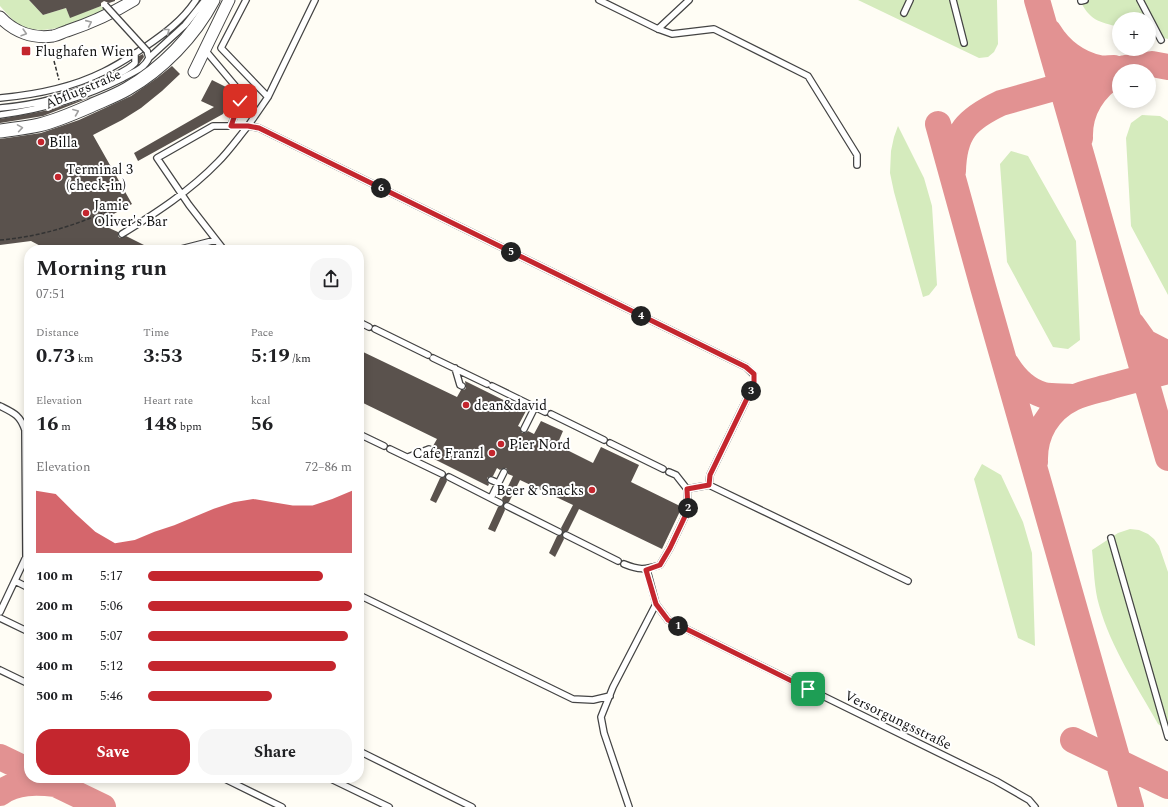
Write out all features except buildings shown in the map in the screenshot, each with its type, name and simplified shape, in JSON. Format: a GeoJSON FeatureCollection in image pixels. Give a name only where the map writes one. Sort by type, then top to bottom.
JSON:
{"type":"FeatureCollection","features":[{"type":"Feature","properties":{"kind":"street"},"geometry":{"type":"LineString","coordinates":[[0,17],[12,28],[22,33],[36,36],[53,36],[89,23],[134,0]]}},
{"type":"Feature","properties":{"kind":"street","name":"Abflugstraße"},"geometry":{"type":"LineString","coordinates":[[0,131],[39,125],[59,119],[130,87],[155,69],[175,51],[189,36],[213,0]]}},
{"type":"Feature","properties":{"kind":"street"},"geometry":{"type":"LineString","coordinates":[[194,72],[229,0]]}},
{"type":"Feature","properties":{"kind":"lane"},"geometry":{"type":"LineString","coordinates":[[0,98],[15,97],[61,86],[102,73],[127,60],[170,29],[196,0]]}},
{"type":"Feature","properties":{"kind":"lane"},"geometry":{"type":"LineString","coordinates":[[0,115],[50,106],[99,90],[138,70],[145,65],[149,58],[185,25],[205,0]]}},
{"type":"Feature","properties":{"kind":"lane"},"geometry":{"type":"LineString","coordinates":[[246,0],[221,48],[268,98]]}},
{"type":"Feature","properties":{"kind":"lane"},"geometry":{"type":"LineString","coordinates":[[122,234],[182,195],[219,162],[268,98],[315,0]]}},
{"type":"Feature","properties":{"kind":"lane"},"geometry":{"type":"LineString","coordinates":[[599,0],[672,34],[714,30],[808,76],[857,155],[857,165]]}},
{"type":"Feature","properties":{"kind":"lane"},"geometry":{"type":"LineString","coordinates":[[658,28],[689,0]]}},
{"type":"Feature","properties":{"kind":"lane"},"geometry":{"type":"LineString","coordinates":[[904,13],[910,0]]}},
{"type":"Feature","properties":{"kind":"lane"},"geometry":{"type":"LineString","coordinates":[[954,0],[964,43]]}},
{"type":"Feature","properties":{"kind":"lane"},"geometry":{"type":"LineString","coordinates":[[1140,0],[1161,40]]}},
{"type":"Feature","properties":{"kind":"lane"},"geometry":{"type":"LineString","coordinates":[[105,4],[147,51],[149,58]]}},
{"type":"Feature","properties":{"kind":"lane"},"geometry":{"type":"LineString","coordinates":[[205,50],[242,94],[231,126]]}},
{"type":"Feature","properties":{"kind":"lane"},"geometry":{"type":"LineString","coordinates":[[0,108],[32,104],[60,98],[97,84],[130,68],[135,64],[135,54]]}},
{"type":"Feature","properties":{"kind":"lane"},"geometry":{"type":"LineString","coordinates":[[220,245],[189,205],[157,158],[212,126],[248,126],[259,128],[746,367],[754,374],[754,384],[710,475],[709,485]]}},
{"type":"Feature","properties":{"kind":"lane"},"geometry":{"type":"LineString","coordinates":[[196,245],[216,240]]}},
{"type":"Feature","properties":{"kind":"lane"},"geometry":{"type":"LineString","coordinates":[[364,324],[676,475],[687,489],[688,510],[670,548],[660,565],[646,570],[633,568],[624,564]]}},
{"type":"Feature","properties":{"kind":"lane"},"geometry":{"type":"LineString","coordinates":[[455,368],[460,386],[462,386]]}},
{"type":"Feature","properties":{"kind":"lane"},"geometry":{"type":"LineString","coordinates":[[0,406],[16,414],[22,420],[24,425]]}},
{"type":"Feature","properties":{"kind":"lane"},"geometry":{"type":"LineString","coordinates":[[524,429],[535,407]]}},
{"type":"Feature","properties":{"kind":"lane"},"geometry":{"type":"LineString","coordinates":[[523,415],[529,418]]}},
{"type":"Feature","properties":{"kind":"lane"},"geometry":{"type":"LineString","coordinates":[[364,436],[384,446]]}},
{"type":"Feature","properties":{"kind":"lane"},"geometry":{"type":"LineString","coordinates":[[390,449],[442,474]]}},
{"type":"Feature","properties":{"kind":"lane"},"geometry":{"type":"LineString","coordinates":[[408,457],[429,449],[432,450]]}},
{"type":"Feature","properties":{"kind":"lane"},"geometry":{"type":"LineString","coordinates":[[491,498],[504,472]]}},
{"type":"Feature","properties":{"kind":"lane"},"geometry":{"type":"LineString","coordinates":[[449,477],[500,503]]}},
{"type":"Feature","properties":{"kind":"lane"},"geometry":{"type":"LineString","coordinates":[[491,480],[498,483]]}},
{"type":"Feature","properties":{"kind":"lane"},"geometry":{"type":"LineString","coordinates":[[687,489],[709,485],[908,581]]}},
{"type":"Feature","properties":{"kind":"lane"},"geometry":{"type":"LineString","coordinates":[[507,506],[560,532]]}},
{"type":"Feature","properties":{"kind":"lane"},"geometry":{"type":"LineString","coordinates":[[566,535],[618,561]]}},
{"type":"Feature","properties":{"kind":"lane"},"geometry":{"type":"LineString","coordinates":[[1111,538],[1168,737]]}},
{"type":"Feature","properties":{"kind":"lane"},"geometry":{"type":"LineString","coordinates":[[0,612],[24,561]]}},
{"type":"Feature","properties":{"kind":"lane","name":"Versorgungsstraße"},"geometry":{"type":"LineString","coordinates":[[646,570],[656,604],[668,620],[996,781],[1029,800],[1035,807]]}},
{"type":"Feature","properties":{"kind":"lane"},"geometry":{"type":"LineString","coordinates":[[15,581],[24,586]]}},
{"type":"Feature","properties":{"kind":"lane"},"geometry":{"type":"LineString","coordinates":[[364,597],[573,699],[593,700],[610,696]]}},
{"type":"Feature","properties":{"kind":"lane"},"geometry":{"type":"LineString","coordinates":[[629,807],[604,733],[601,718],[610,696],[656,604]]}},
{"type":"Feature","properties":{"kind":"lane"},"geometry":{"type":"LineString","coordinates":[[0,618],[24,630]]}},
{"type":"Feature","properties":{"kind":"lane"},"geometry":{"type":"LineString","coordinates":[[0,670],[24,682]]}},
{"type":"Feature","properties":{"kind":"lane"},"geometry":{"type":"LineString","coordinates":[[364,753],[472,807]]}},
{"type":"Feature","properties":{"kind":"lane"},"geometry":{"type":"LineString","coordinates":[[233,783],[282,807]]}},
{"type":"Feature","properties":{"kind":"lane"},"geometry":{"type":"LineString","coordinates":[[339,783],[389,807]]}},
{"type":"Feature","properties":{"kind":"path"},"geometry":{"type":"LineString","coordinates":[[54,61],[61,86]]}},
{"type":"Feature","properties":{"kind":"path"},"geometry":{"type":"LineString","coordinates":[[0,240],[17,239],[60,230],[102,214],[127,202]]}},
{"type":"Feature","properties":{"kind":"green space"},"geometry":{"type":"Polygon","coordinates":[[[0,0],[29,0],[43,15],[66,8],[70,17],[101,6],[105,11],[72,24],[48,30],[36,30],[15,22],[0,6],[0,0]]]}},
{"type":"Feature","properties":{"kind":"green space"},"geometry":{"type":"Polygon","coordinates":[[[858,0],[997,0],[998,44],[994,52],[988,57],[979,58],[858,0]]]}},
{"type":"Feature","properties":{"kind":"green space"},"geometry":{"type":"Polygon","coordinates":[[[1080,0],[1168,0],[1168,39],[1156,36],[1156,12],[1112,12],[1112,25],[1100,22],[1095,19],[1083,7],[1080,0]]]}},
{"type":"Feature","properties":{"kind":"green space"},"geometry":{"type":"Polygon","coordinates":[[[1142,115],[1160,116],[1168,121],[1168,295],[1131,226],[1126,138],[1131,123],[1142,115]]]}},
{"type":"Feature","properties":{"kind":"green space"},"geometry":{"type":"Polygon","coordinates":[[[898,126],[924,178],[932,206],[937,285],[929,295],[923,297],[890,173],[891,151],[898,126]]]}},
{"type":"Feature","properties":{"kind":"green space"},"geometry":{"type":"Polygon","coordinates":[[[1011,151],[1028,156],[1076,241],[1080,340],[1068,349],[1053,347],[1007,262],[1000,164],[1011,151]]]}},
{"type":"Feature","properties":{"kind":"green space"},"geometry":{"type":"Polygon","coordinates":[[[982,464],[1001,475],[1023,522],[1032,553],[1035,646],[1018,638],[974,479],[982,464]]]}},
{"type":"Feature","properties":{"kind":"green space"},"geometry":{"type":"Polygon","coordinates":[[[1130,529],[1139,530],[1148,534],[1154,539],[1159,546],[1168,572],[1168,730],[1158,724],[1117,652],[1104,621],[1097,598],[1092,550],[1118,533],[1130,529]]]}},
{"type":"Feature","properties":{"kind":"taxiway"},"geometry":{"type":"LineString","coordinates":[[1037,0],[1168,458]]}},
{"type":"Feature","properties":{"kind":"taxiway"},"geometry":{"type":"LineString","coordinates":[[1049,32],[1058,45],[1077,60],[1099,68],[1112,68]]}},
{"type":"Feature","properties":{"kind":"taxiway"},"geometry":{"type":"LineString","coordinates":[[953,171],[956,146],[965,128],[979,115],[1001,103],[1125,68],[1152,64],[1168,67]]}},
{"type":"Feature","properties":{"kind":"taxiway"},"geometry":{"type":"LineString","coordinates":[[1080,138],[1080,128],[1085,109],[1095,93],[1112,77]]}},
{"type":"Feature","properties":{"kind":"taxiway"},"geometry":{"type":"LineString","coordinates":[[938,124],[1131,807]]}},
{"type":"Feature","properties":{"kind":"taxiway"},"geometry":{"type":"LineString","coordinates":[[1132,324],[1145,342],[1168,354]]}},
{"type":"Feature","properties":{"kind":"taxiway"},"geometry":{"type":"LineString","coordinates":[[1007,365],[1022,383],[1037,393],[1047,396],[1074,397]]}},
{"type":"Feature","properties":{"kind":"taxiway"},"geometry":{"type":"LineString","coordinates":[[1035,462],[1037,442],[1044,424],[1056,409],[1064,403],[1087,393],[1168,371]]}},
{"type":"Feature","properties":{"kind":"taxiway"},"geometry":{"type":"LineString","coordinates":[[1073,740],[1168,786]]}},
{"type":"Feature","properties":{"kind":"taxiway"},"geometry":{"type":"LineString","coordinates":[[0,757],[24,769]]}},
{"type":"Feature","properties":{"kind":"taxiway"},"geometry":{"type":"LineString","coordinates":[[53,783],[103,807]]}},
{"type":"Feature","properties":{"kind":"taxiway"},"geometry":{"type":"LineString","coordinates":[[0,793],[20,784],[56,784]]}},
{"type":"Feature","properties":{"kind":"place","name":"Flughafen Wien"},"geometry":{"type":"Point","coordinates":[26,51]}},
{"type":"Feature","properties":{"kind":"place","name":"Billa"},"geometry":{"type":"Point","coordinates":[41,142]}},
{"type":"Feature","properties":{"kind":"place","name":"Terminal 3 (check-in)"},"geometry":{"type":"Point","coordinates":[58,177]}},
{"type":"Feature","properties":{"kind":"place","name":"Jamie Oliver's Bar"},"geometry":{"type":"Point","coordinates":[86,213]}},
{"type":"Feature","properties":{"kind":"place","name":"dean&david"},"geometry":{"type":"Point","coordinates":[466,405]}},
{"type":"Feature","properties":{"kind":"place","name":"Pier Nord"},"geometry":{"type":"Point","coordinates":[501,444]}},
{"type":"Feature","properties":{"kind":"place","name":"Cafe Franzl"},"geometry":{"type":"Point","coordinates":[492,453]}},
{"type":"Feature","properties":{"kind":"place","name":"Beer & Snacks"},"geometry":{"type":"Point","coordinates":[592,490]}},
{"type":"Feature","properties":{"kind":"route"},"geometry":{"type":"LineString","coordinates":[[240,101],[231,126],[248,126],[259,128],[746,367],[754,374],[754,384],[710,475],[709,485],[687,489],[688,510],[670,548],[660,565],[646,570],[656,604],[668,620],[808,689]]}}]}
